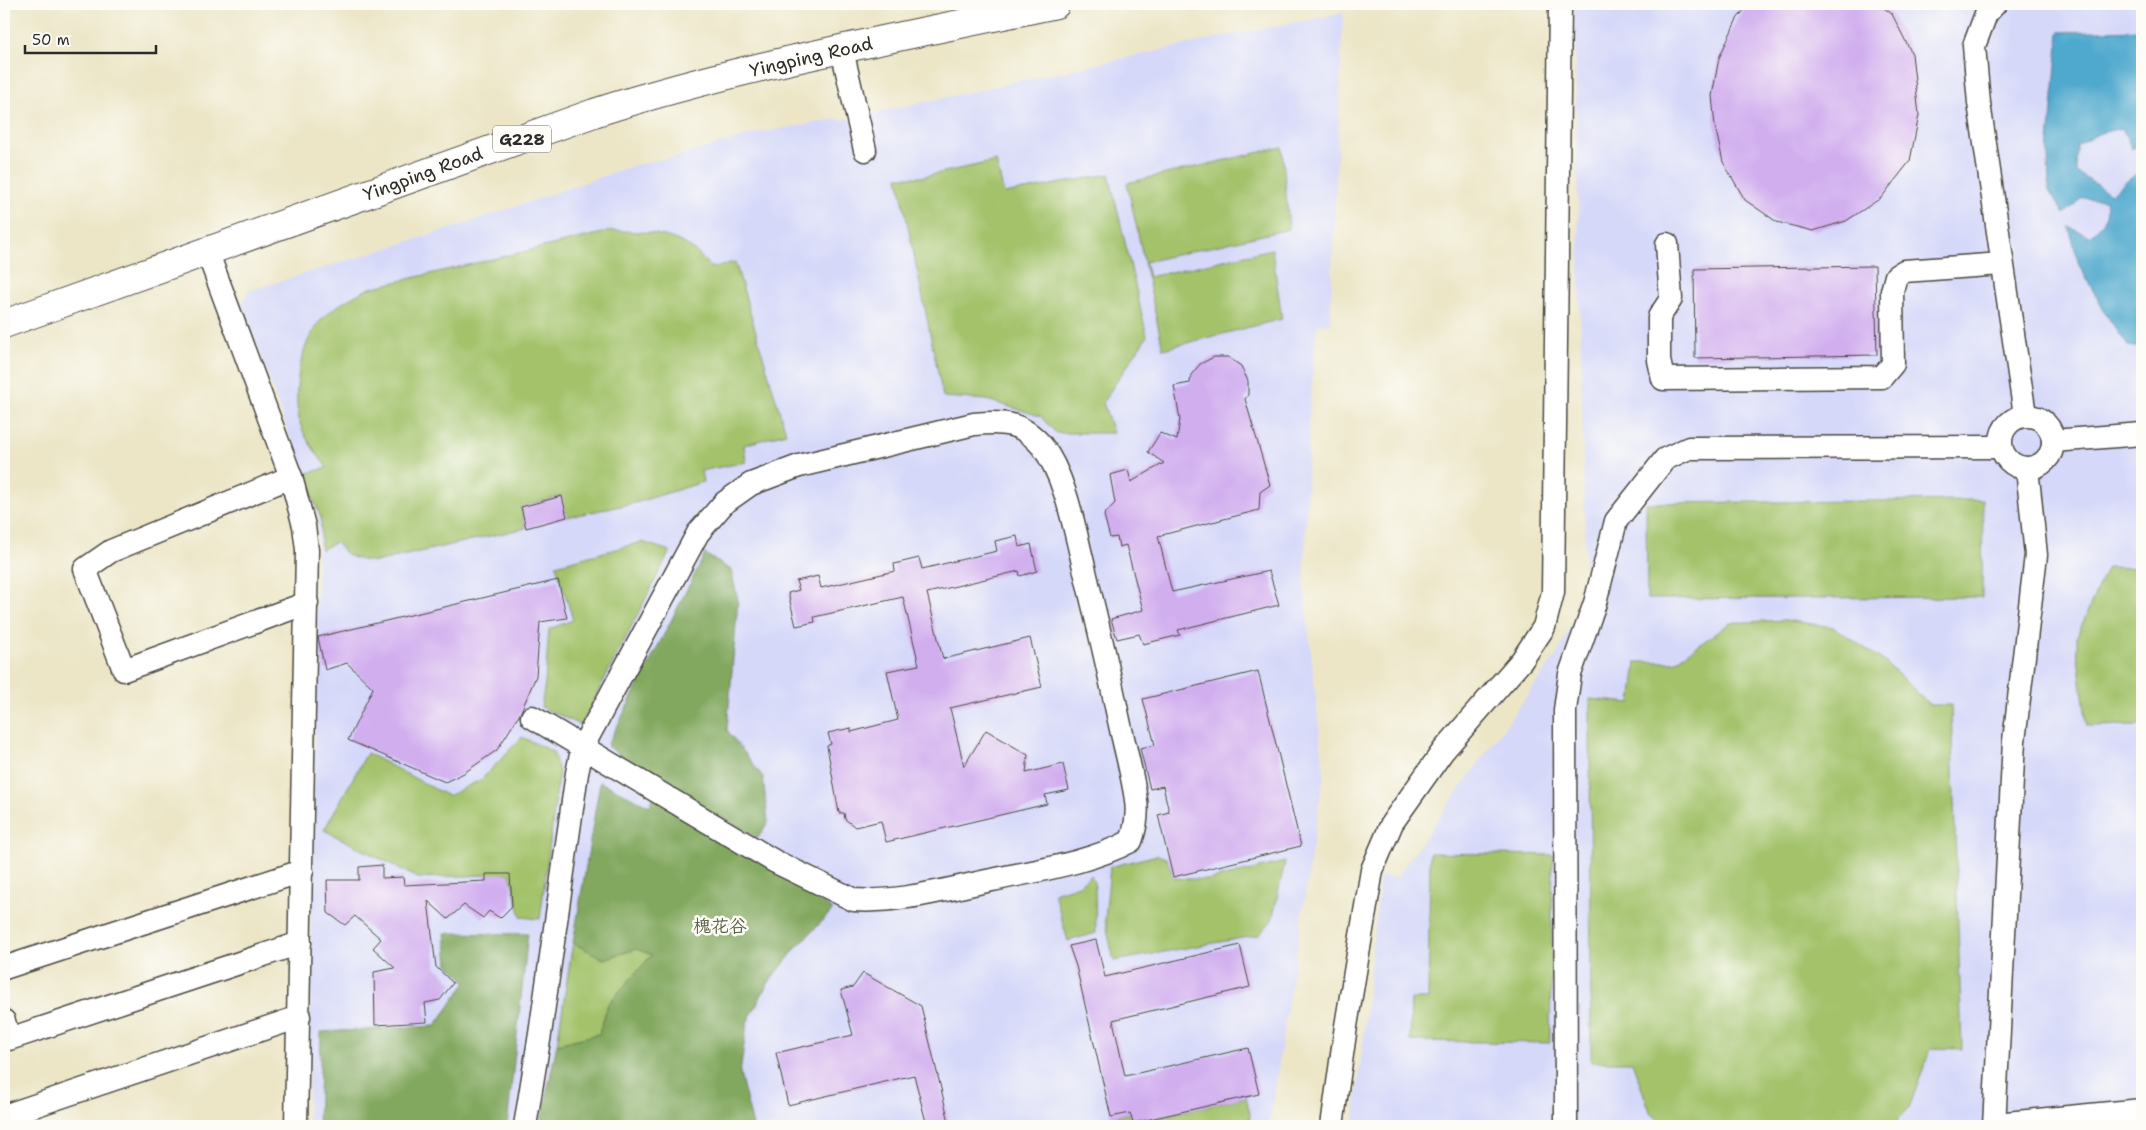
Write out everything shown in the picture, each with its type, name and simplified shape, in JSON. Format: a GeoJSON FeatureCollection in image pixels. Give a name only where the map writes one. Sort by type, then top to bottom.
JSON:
{"type":"FeatureCollection","features":[{"type":"Feature","properties":{"kind":"highway","name":"Yingping Road"},"geometry":{"type":"LineString","coordinates":[[4,324],[594,113],[648,96],[842,50],[1056,4]]}},
{"type":"Feature","properties":{"kind":"street"},"geometry":{"type":"LineString","coordinates":[[1332,1126],[1346,1026],[1372,870],[1392,823],[1443,751],[1522,660],[1544,627],[1553,592],[1560,4]]}},
{"type":"Feature","properties":{"kind":"street"},"geometry":{"type":"LineString","coordinates":[[1995,4],[1986,14],[1974,46],[1979,103],[2025,416]]}},
{"type":"Feature","properties":{"kind":"street"},"geometry":{"type":"LineString","coordinates":[[842,50],[865,150]]}},
{"type":"Feature","properties":{"kind":"street"},"geometry":{"type":"LineString","coordinates":[[1667,244],[1671,299],[1659,316],[1659,360],[1663,379],[1882,377],[1893,364],[1892,291],[1896,276],[1904,271],[2002,264]]}},
{"type":"Feature","properties":{"kind":"street"},"geometry":{"type":"LineString","coordinates":[[207,251],[291,477],[304,526],[307,550],[308,603],[296,1126]]}},
{"type":"Feature","properties":{"kind":"street"},"geometry":{"type":"LineString","coordinates":[[2025,416],[2034,416],[2047,425],[2053,441],[2048,456],[2036,466],[2027,468],[2010,462],[2001,447],[2001,438],[2009,422],[2025,416]]}},
{"type":"Feature","properties":{"kind":"street"},"geometry":{"type":"LineString","coordinates":[[525,1126],[542,1024],[576,773],[583,746],[698,533],[724,503],[752,484],[798,466],[974,424],[995,422],[1016,425],[1031,435],[1043,447],[1060,479],[1076,534],[1107,661],[1136,800],[1137,826],[1131,841],[1115,849],[1060,865],[920,895],[866,901],[854,900],[774,861],[647,784],[583,746],[532,717]]}},
{"type":"Feature","properties":{"kind":"street"},"geometry":{"type":"LineString","coordinates":[[2053,441],[2142,434]]}},
{"type":"Feature","properties":{"kind":"street"},"geometry":{"type":"LineString","coordinates":[[1566,1126],[1565,710],[1570,674],[1595,603],[1616,521],[1665,459],[1690,448],[2001,447]]}},
{"type":"Feature","properties":{"kind":"street"},"geometry":{"type":"LineString","coordinates":[[2027,468],[2036,555],[2014,741],[1995,1125],[2142,1110]]}},
{"type":"Feature","properties":{"kind":"street"},"geometry":{"type":"LineString","coordinates":[[291,477],[111,551],[85,569],[124,670],[308,603]]}},
{"type":"Feature","properties":{"kind":"street"},"geometry":{"type":"LineString","coordinates":[[4,968],[302,871]]}},
{"type":"Feature","properties":{"kind":"street"},"geometry":{"type":"LineString","coordinates":[[4,1022],[9,1039],[300,944]]}},
{"type":"Feature","properties":{"kind":"street"},"geometry":{"type":"LineString","coordinates":[[4,1116],[299,1017]]}},
{"type":"Feature","properties":{"kind":"shaded area"},"geometry":{"type":"Polygon","coordinates":[[[1574,4],[2142,4],[2142,1126],[1354,1126],[1380,876],[1396,878],[1557,654],[1586,597],[1574,4]]]}},
{"type":"Feature","properties":{"kind":"shaded area"},"geometry":{"type":"Polygon","coordinates":[[[1343,13],[1330,323],[1317,325],[1309,417],[1304,587],[1324,773],[1269,1126],[308,1126],[318,516],[242,303],[249,291],[468,223],[632,166],[679,156],[758,133],[836,119],[843,120],[1221,37],[1343,13]]]}},
{"type":"Feature","properties":{"kind":"green space"},"geometry":{"type":"Polygon","coordinates":[[[1282,147],[1289,229],[1145,262],[1149,277],[1272,249],[1282,319],[1163,349],[1127,183],[1282,147]]]}},
{"type":"Feature","properties":{"kind":"green space"},"geometry":{"type":"Polygon","coordinates":[[[996,161],[1004,194],[1109,174],[1147,336],[1103,402],[1113,433],[1056,433],[1040,416],[987,400],[943,397],[898,177],[921,177],[996,161]]]}},
{"type":"Feature","properties":{"kind":"green space"},"geometry":{"type":"Polygon","coordinates":[[[611,231],[644,232],[666,236],[695,251],[712,268],[735,262],[786,433],[744,445],[746,462],[701,471],[703,482],[635,503],[567,517],[561,496],[521,507],[526,528],[375,562],[348,555],[336,542],[321,550],[321,518],[303,474],[327,468],[302,429],[298,417],[297,387],[302,356],[307,342],[322,319],[344,302],[370,288],[611,231]]]}},
{"type":"Feature","properties":{"kind":"green space"},"geometry":{"type":"Polygon","coordinates":[[[1983,500],[1982,597],[1647,599],[1646,503],[1983,500]]]}},
{"type":"Feature","properties":{"kind":"green space"},"geometry":{"type":"Polygon","coordinates":[[[642,542],[670,551],[581,725],[541,707],[545,683],[549,629],[573,620],[556,565],[642,542]]]}},
{"type":"Feature","properties":{"kind":"green space","name":"槐花谷"},"geometry":{"type":"Polygon","coordinates":[[[705,554],[731,570],[738,600],[727,730],[763,777],[768,822],[758,838],[715,813],[790,881],[833,910],[797,947],[767,985],[747,1023],[740,1074],[753,1126],[540,1126],[557,1044],[599,1034],[608,1004],[652,955],[636,949],[604,959],[573,943],[600,782],[650,806],[659,782],[607,746],[705,554]]]}},
{"type":"Feature","properties":{"kind":"green space"},"geometry":{"type":"Polygon","coordinates":[[[2107,567],[2142,568],[2142,725],[2087,726],[2077,650],[2077,636],[2107,567]]]}},
{"type":"Feature","properties":{"kind":"green space"},"geometry":{"type":"Polygon","coordinates":[[[1784,620],[1833,627],[1884,661],[1930,705],[1951,705],[1962,1049],[1931,1048],[1909,1108],[1893,1126],[1668,1126],[1651,1114],[1632,1062],[1591,1062],[1590,699],[1631,703],[1636,662],[1675,662],[1730,623],[1784,620]]]}},
{"type":"Feature","properties":{"kind":"green space"},"geometry":{"type":"Polygon","coordinates":[[[522,737],[553,752],[559,772],[540,919],[521,917],[510,874],[418,878],[324,830],[367,753],[448,796],[482,779],[522,737]]]}},
{"type":"Feature","properties":{"kind":"green space"},"geometry":{"type":"Polygon","coordinates":[[[1430,853],[1553,855],[1550,1043],[1410,1041],[1411,999],[1428,999],[1430,853]]]}},
{"type":"Feature","properties":{"kind":"green space"},"geometry":{"type":"Polygon","coordinates":[[[1157,855],[1166,858],[1174,878],[1209,880],[1285,862],[1272,920],[1259,935],[1114,961],[1105,920],[1110,867],[1157,855]]]}},
{"type":"Feature","properties":{"kind":"green space"},"geometry":{"type":"Polygon","coordinates":[[[1091,875],[1095,886],[1096,933],[1068,941],[1054,893],[1079,885],[1091,875]]]}},
{"type":"Feature","properties":{"kind":"green space"},"geometry":{"type":"Polygon","coordinates":[[[445,933],[528,934],[507,1126],[318,1126],[321,1032],[435,1026],[466,982],[448,964],[445,933]]]}},
{"type":"Feature","properties":{"kind":"green space"},"geometry":{"type":"Polygon","coordinates":[[[573,942],[604,959],[636,949],[652,955],[608,1004],[599,1034],[557,1044],[573,942]]]}},
{"type":"Feature","properties":{"kind":"green space"},"geometry":{"type":"Polygon","coordinates":[[[1246,1097],[1250,1114],[1249,1126],[1103,1126],[1101,1119],[1130,1113],[1133,1123],[1246,1097]]]}},
{"type":"Feature","properties":{"kind":"water"},"geometry":{"type":"Polygon","coordinates":[[[2142,30],[2142,142],[2132,149],[2122,128],[2100,133],[2077,145],[2076,172],[2111,194],[2136,174],[2142,174],[2142,348],[2128,346],[2107,316],[2079,265],[2069,227],[2089,236],[2104,221],[2107,211],[2106,200],[2083,198],[2064,214],[2049,191],[2048,152],[2059,32],[2142,30]]]}},
{"type":"Feature","properties":{"kind":"building"},"geometry":{"type":"Polygon","coordinates":[[[1749,4],[1879,4],[1892,14],[1912,54],[1919,115],[1910,161],[1881,198],[1846,221],[1813,231],[1777,222],[1745,200],[1723,162],[1715,126],[1712,96],[1719,58],[1737,19],[1749,4]]]}},
{"type":"Feature","properties":{"kind":"building"},"geometry":{"type":"Polygon","coordinates":[[[1875,266],[1877,355],[1695,358],[1694,269],[1875,266]]]}},
{"type":"Feature","properties":{"kind":"building"},"geometry":{"type":"Polygon","coordinates":[[[1214,357],[1228,357],[1241,366],[1248,381],[1248,395],[1245,399],[1270,485],[1260,492],[1259,510],[1158,536],[1172,592],[1269,571],[1279,605],[1178,630],[1180,635],[1143,644],[1139,634],[1117,639],[1111,619],[1143,610],[1126,545],[1119,547],[1117,537],[1110,538],[1104,515],[1115,503],[1110,475],[1128,470],[1131,482],[1164,463],[1148,452],[1160,433],[1177,440],[1180,419],[1174,386],[1190,383],[1191,375],[1200,364],[1214,357]]]}},
{"type":"Feature","properties":{"kind":"building"},"geometry":{"type":"Polygon","coordinates":[[[562,496],[567,517],[526,528],[521,507],[562,496]]]}},
{"type":"Feature","properties":{"kind":"building"},"geometry":{"type":"Polygon","coordinates":[[[1017,536],[1019,547],[1031,544],[1037,571],[1020,576],[1019,571],[927,593],[943,659],[1030,638],[1042,687],[950,708],[964,766],[986,730],[1028,755],[1026,773],[1063,764],[1069,790],[1045,795],[1047,804],[886,842],[881,821],[855,827],[845,819],[844,813],[839,813],[827,746],[831,744],[828,733],[851,728],[851,732],[898,720],[887,671],[919,665],[903,597],[814,617],[815,622],[796,626],[788,593],[799,590],[796,581],[818,576],[821,588],[895,571],[894,564],[919,558],[922,569],[997,551],[995,541],[1017,536]]]}},
{"type":"Feature","properties":{"kind":"building"},"geometry":{"type":"Polygon","coordinates":[[[558,580],[567,618],[540,622],[536,676],[520,714],[497,750],[464,773],[445,782],[348,740],[373,688],[347,663],[325,670],[318,637],[558,580]]]}},
{"type":"Feature","properties":{"kind":"building"},"geometry":{"type":"Polygon","coordinates":[[[1258,671],[1301,846],[1173,877],[1158,815],[1169,812],[1163,786],[1150,789],[1140,748],[1155,745],[1143,699],[1258,671]]]}},
{"type":"Feature","properties":{"kind":"building"},"geometry":{"type":"Polygon","coordinates":[[[382,865],[382,878],[403,877],[404,885],[486,881],[486,874],[510,874],[512,906],[500,918],[489,911],[483,918],[464,905],[448,919],[428,901],[436,967],[453,983],[440,1000],[425,1003],[427,1022],[375,1025],[374,972],[395,968],[373,948],[381,939],[355,916],[345,925],[328,913],[327,880],[359,880],[359,867],[382,865]]]}},
{"type":"Feature","properties":{"kind":"building"},"geometry":{"type":"Polygon","coordinates":[[[1096,940],[1105,977],[1240,945],[1250,987],[1113,1020],[1125,1076],[1248,1048],[1259,1094],[1133,1123],[1130,1113],[1111,1117],[1076,966],[1069,946],[1096,940]]]}},
{"type":"Feature","properties":{"kind":"building"},"geometry":{"type":"Polygon","coordinates":[[[863,973],[921,1006],[950,1126],[927,1126],[914,1075],[788,1105],[776,1053],[853,1035],[841,990],[853,987],[863,973]]]}}]}
